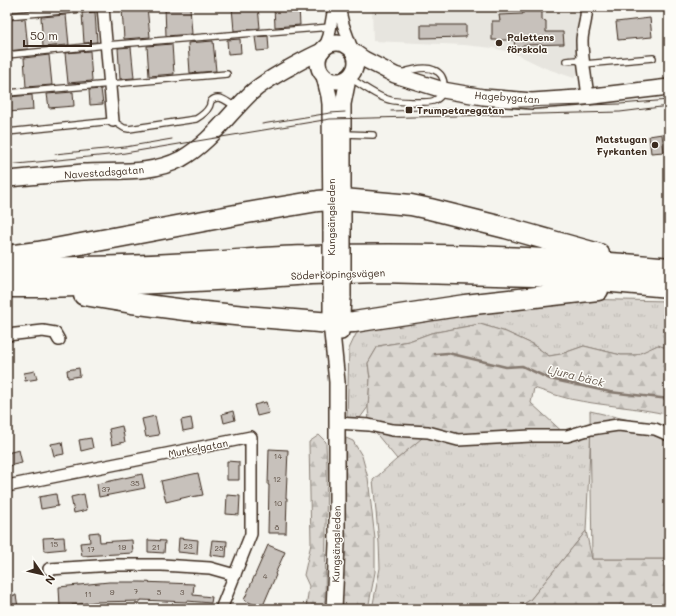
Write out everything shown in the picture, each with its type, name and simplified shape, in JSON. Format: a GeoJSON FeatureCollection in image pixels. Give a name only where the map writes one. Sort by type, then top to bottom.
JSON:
{"type":"FeatureCollection","features":[{"type":"Feature","properties":{"kind":"highway"},"geometry":{"type":"LineString","coordinates":[[7,256],[38,252],[241,214],[318,201],[337,200],[411,205],[430,209],[506,228],[640,265]]}},
{"type":"Feature","properties":{"kind":"highway","name":"Söderköpingsvägen"},"geometry":{"type":"LineString","coordinates":[[7,268],[67,268],[378,254],[433,254],[527,258],[669,268]]}},
{"type":"Feature","properties":{"kind":"highway","name":"Söderköpingsvägen"},"geometry":{"type":"LineString","coordinates":[[7,287],[115,285],[311,274],[379,272],[534,276],[661,286]]}},
{"type":"Feature","properties":{"kind":"highway"},"geometry":{"type":"LineString","coordinates":[[41,287],[185,310],[336,323],[472,304],[661,286]]}},
{"type":"Feature","properties":{"kind":"street"},"geometry":{"type":"LineString","coordinates":[[104,7],[113,121]]}},
{"type":"Feature","properties":{"kind":"street"},"geometry":{"type":"LineString","coordinates":[[334,7],[331,27],[318,60],[318,66],[322,75],[332,81],[337,82],[343,81],[350,76],[357,65],[356,57],[343,24],[339,7]]}},
{"type":"Feature","properties":{"kind":"street"},"geometry":{"type":"LineString","coordinates":[[586,7],[582,41],[588,97]]}},
{"type":"Feature","properties":{"kind":"street"},"geometry":{"type":"LineString","coordinates":[[323,49],[335,43],[342,43],[353,51]]}},
{"type":"Feature","properties":{"kind":"street","name":"Navestadsgatan"},"geometry":{"type":"LineString","coordinates":[[7,179],[83,172],[140,170],[162,166],[181,159],[208,139],[252,92],[270,79],[323,49]]}},
{"type":"Feature","properties":{"kind":"street","name":"Hagebygatan"},"geometry":{"type":"LineString","coordinates":[[353,51],[364,59],[395,75],[443,90],[483,97],[532,100],[588,97],[669,87]]}},
{"type":"Feature","properties":{"kind":"street","name":"Navestadsgatan"},"geometry":{"type":"LineString","coordinates":[[287,70],[308,70],[322,75]]}},
{"type":"Feature","properties":{"kind":"street","name":"Hagebygatan"},"geometry":{"type":"LineString","coordinates":[[350,76],[364,73],[395,75]]}},
{"type":"Feature","properties":{"kind":"street","name":"Kungsängsleden"},"geometry":{"type":"LineString","coordinates":[[322,75],[329,96],[337,134]]}},
{"type":"Feature","properties":{"kind":"street","name":"Kungsängsleden"},"geometry":{"type":"LineString","coordinates":[[334,609],[337,544],[337,134],[344,96],[350,76]]}},
{"type":"Feature","properties":{"kind":"street"},"geometry":{"type":"LineString","coordinates":[[7,335],[43,331],[55,332],[59,340]]}},
{"type":"Feature","properties":{"kind":"street"},"geometry":{"type":"LineString","coordinates":[[337,423],[369,425],[392,430],[428,432],[458,440],[531,436],[567,436],[591,429],[618,425],[655,429],[669,435]]}},
{"type":"Feature","properties":{"kind":"street","name":"Murkelgatan"},"geometry":{"type":"LineString","coordinates":[[7,486],[251,437],[251,534],[221,609]]}},
{"type":"Feature","properties":{"kind":"street"},"geometry":{"type":"LineString","coordinates":[[49,569],[114,565],[162,565],[210,568],[235,575]]}},
{"type":"Feature","properties":{"kind":"lane"},"geometry":{"type":"LineString","coordinates":[[7,16],[104,7]]}},
{"type":"Feature","properties":{"kind":"lane"},"geometry":{"type":"LineString","coordinates":[[7,55],[106,45],[331,27]]}},
{"type":"Feature","properties":{"kind":"lane"},"geometry":{"type":"LineString","coordinates":[[566,61],[577,60],[584,64],[653,58]]}},
{"type":"Feature","properties":{"kind":"lane"},"geometry":{"type":"LineString","coordinates":[[7,93],[227,74]]}},
{"type":"Feature","properties":{"kind":"lane"},"geometry":{"type":"LineString","coordinates":[[350,76],[382,97],[398,102],[434,101],[440,96],[443,90]]}},
{"type":"Feature","properties":{"kind":"lane"},"geometry":{"type":"LineString","coordinates":[[7,132],[113,121],[124,128],[129,129],[196,119],[202,116],[212,101],[217,98],[223,99],[236,108]]}},
{"type":"Feature","properties":{"kind":"lane"},"geometry":{"type":"LineString","coordinates":[[337,134],[373,135]]}},
{"type":"Feature","properties":{"kind":"shaded area","name":"Palettens förskola"},"geometry":{"type":"Polygon","coordinates":[[[372,7],[588,7],[580,40],[578,72],[574,78],[545,68],[514,53],[493,48],[464,45],[373,41],[372,7]]]}},
{"type":"Feature","properties":{"kind":"green space"},"geometry":{"type":"Polygon","coordinates":[[[573,299],[669,301],[669,349],[658,346],[636,355],[621,355],[584,346],[561,354],[549,356],[532,344],[506,332],[480,324],[431,333],[409,341],[378,346],[368,363],[370,379],[368,407],[360,418],[347,419],[349,349],[356,334],[367,327],[573,299]]]}},
{"type":"Feature","properties":{"kind":"green space"},"geometry":{"type":"Polygon","coordinates":[[[480,324],[506,332],[532,344],[549,356],[561,354],[584,346],[621,355],[636,355],[658,345],[669,349],[669,415],[570,399],[534,388],[531,403],[567,436],[458,440],[428,433],[397,459],[369,425],[368,407],[370,379],[368,363],[378,346],[409,341],[431,333],[480,324]]]}},
{"type":"Feature","properties":{"kind":"green space"},"geometry":{"type":"Polygon","coordinates":[[[590,411],[669,429],[669,559],[592,559],[590,411]]]}},
{"type":"Feature","properties":{"kind":"green space"},"geometry":{"type":"Polygon","coordinates":[[[591,429],[586,531],[530,600],[516,609],[372,609],[380,568],[373,480],[428,432],[458,440],[591,429]]]}},
{"type":"Feature","properties":{"kind":"green space"},"geometry":{"type":"Polygon","coordinates":[[[319,435],[326,442],[327,467],[325,600],[322,609],[306,609],[309,586],[304,575],[311,544],[309,442],[319,435]]]}},
{"type":"Feature","properties":{"kind":"green space"},"geometry":{"type":"Polygon","coordinates":[[[346,438],[353,441],[362,456],[368,478],[375,539],[375,572],[368,609],[340,609],[346,438]]]}},
{"type":"Feature","properties":{"kind":"green space"},"geometry":{"type":"Polygon","coordinates":[[[586,531],[592,559],[669,559],[669,609],[516,609],[530,600],[586,531]]]}},
{"type":"Feature","properties":{"kind":"building"},"geometry":{"type":"Polygon","coordinates":[[[147,7],[150,37],[124,39],[122,9],[147,7]]]}},
{"type":"Feature","properties":{"kind":"building"},"geometry":{"type":"Polygon","coordinates":[[[165,7],[190,7],[192,34],[166,36],[165,7]]]}},
{"type":"Feature","properties":{"kind":"building"},"geometry":{"type":"Polygon","coordinates":[[[232,7],[258,7],[260,28],[234,31],[232,7]]]}},
{"type":"Feature","properties":{"kind":"building"},"geometry":{"type":"Polygon","coordinates":[[[274,7],[299,7],[300,25],[275,27],[274,7]]]}},
{"type":"Feature","properties":{"kind":"building"},"geometry":{"type":"Polygon","coordinates":[[[523,7],[542,7],[542,20],[546,21],[546,32],[563,32],[564,44],[523,45],[523,47],[515,47],[514,40],[492,40],[492,21],[500,21],[499,15],[523,14],[523,7]]]}},
{"type":"Feature","properties":{"kind":"building"},"geometry":{"type":"Polygon","coordinates":[[[95,12],[97,42],[84,43],[82,13],[95,12]]]}},
{"type":"Feature","properties":{"kind":"building"},"geometry":{"type":"Polygon","coordinates":[[[66,15],[69,45],[43,47],[41,17],[66,15]]]}},
{"type":"Feature","properties":{"kind":"building"},"geometry":{"type":"Polygon","coordinates":[[[650,18],[652,37],[618,40],[616,22],[650,18]]]}},
{"type":"Feature","properties":{"kind":"building"},"geometry":{"type":"Polygon","coordinates":[[[25,19],[28,49],[7,51],[7,20],[25,19]]]}},
{"type":"Feature","properties":{"kind":"building"},"geometry":{"type":"Polygon","coordinates":[[[421,25],[466,25],[466,37],[421,38],[421,25]]]}},
{"type":"Feature","properties":{"kind":"building"},"geometry":{"type":"Polygon","coordinates":[[[268,36],[269,50],[257,51],[255,37],[268,36]]]}},
{"type":"Feature","properties":{"kind":"building"},"geometry":{"type":"Polygon","coordinates":[[[240,39],[241,53],[228,54],[227,40],[240,39]]]}},
{"type":"Feature","properties":{"kind":"building"},"geometry":{"type":"Polygon","coordinates":[[[213,41],[216,71],[190,73],[188,43],[213,41]]]}},
{"type":"Feature","properties":{"kind":"building"},"geometry":{"type":"Polygon","coordinates":[[[172,44],[174,74],[149,76],[147,46],[172,44]]]}},
{"type":"Feature","properties":{"kind":"building"},"geometry":{"type":"Polygon","coordinates":[[[131,47],[134,78],[120,79],[118,48],[131,47]]]}},
{"type":"Feature","properties":{"kind":"building"},"geometry":{"type":"Polygon","coordinates":[[[90,51],[92,81],[68,83],[65,53],[90,51]]]}},
{"type":"Feature","properties":{"kind":"building"},"geometry":{"type":"Polygon","coordinates":[[[49,55],[52,85],[26,87],[24,58],[49,55]]]}},
{"type":"Feature","properties":{"kind":"building"},"geometry":{"type":"Polygon","coordinates":[[[101,89],[103,104],[90,105],[89,90],[101,89]]]}},
{"type":"Feature","properties":{"kind":"building"},"geometry":{"type":"Polygon","coordinates":[[[73,92],[74,106],[49,108],[47,94],[73,92]]]}},
{"type":"Feature","properties":{"kind":"building"},"geometry":{"type":"Polygon","coordinates":[[[32,95],[33,110],[8,112],[7,97],[32,95]]]}},
{"type":"Feature","properties":{"kind":"building","name":"Matstugan Fyrkanten"},"geometry":{"type":"Polygon","coordinates":[[[662,134],[664,152],[651,153],[649,136],[662,134]]]}},
{"type":"Feature","properties":{"kind":"building"},"geometry":{"type":"Polygon","coordinates":[[[79,368],[80,376],[68,378],[67,370],[79,368]]]}},
{"type":"Feature","properties":{"kind":"building"},"geometry":{"type":"Polygon","coordinates":[[[35,371],[37,379],[25,381],[24,373],[35,371]]]}},
{"type":"Feature","properties":{"kind":"building"},"geometry":{"type":"Polygon","coordinates":[[[266,402],[269,413],[257,416],[254,405],[266,402]]]}},
{"type":"Feature","properties":{"kind":"building"},"geometry":{"type":"Polygon","coordinates":[[[233,411],[235,420],[224,423],[222,414],[233,411]]]}},
{"type":"Feature","properties":{"kind":"building"},"geometry":{"type":"Polygon","coordinates":[[[155,416],[159,435],[146,437],[142,419],[155,416]]]}},
{"type":"Feature","properties":{"kind":"building"},"geometry":{"type":"Polygon","coordinates":[[[191,418],[193,429],[183,431],[181,420],[191,418]]]}},
{"type":"Feature","properties":{"kind":"building"},"geometry":{"type":"Polygon","coordinates":[[[122,426],[125,442],[112,445],[109,429],[122,426]]]}},
{"type":"Feature","properties":{"kind":"building"},"geometry":{"type":"Polygon","coordinates":[[[91,438],[93,448],[81,451],[79,440],[91,438]]]}},
{"type":"Feature","properties":{"kind":"building"},"geometry":{"type":"Polygon","coordinates":[[[62,442],[64,454],[54,456],[51,444],[62,442]]]}},
{"type":"Feature","properties":{"kind":"building"},"geometry":{"type":"Polygon","coordinates":[[[269,449],[288,450],[286,533],[268,533],[269,449]]]}},
{"type":"Feature","properties":{"kind":"building"},"geometry":{"type":"Polygon","coordinates":[[[19,450],[22,463],[8,466],[7,453],[19,450]]]}},
{"type":"Feature","properties":{"kind":"building"},"geometry":{"type":"Polygon","coordinates":[[[227,461],[239,462],[239,480],[227,480],[227,461]]]}},
{"type":"Feature","properties":{"kind":"building"},"geometry":{"type":"Polygon","coordinates":[[[198,473],[203,495],[191,496],[166,502],[161,481],[198,473]]]}},
{"type":"Feature","properties":{"kind":"building"},"geometry":{"type":"Polygon","coordinates":[[[142,474],[145,488],[99,497],[97,484],[142,474]]]}},
{"type":"Feature","properties":{"kind":"building"},"geometry":{"type":"Polygon","coordinates":[[[56,494],[58,506],[41,509],[39,497],[56,494]]]}},
{"type":"Feature","properties":{"kind":"building"},"geometry":{"type":"Polygon","coordinates":[[[84,494],[87,510],[74,513],[71,497],[84,494]]]}},
{"type":"Feature","properties":{"kind":"building"},"geometry":{"type":"Polygon","coordinates":[[[227,495],[240,496],[239,515],[226,514],[227,495]]]}},
{"type":"Feature","properties":{"kind":"building"},"geometry":{"type":"Polygon","coordinates":[[[99,532],[100,542],[132,540],[133,553],[82,556],[80,543],[90,542],[89,533],[99,532]]]}},
{"type":"Feature","properties":{"kind":"building"},"geometry":{"type":"Polygon","coordinates":[[[64,537],[65,549],[44,551],[43,538],[64,537]]]}},
{"type":"Feature","properties":{"kind":"building"},"geometry":{"type":"Polygon","coordinates":[[[179,538],[198,540],[197,554],[178,552],[179,538]]]}},
{"type":"Feature","properties":{"kind":"building"},"geometry":{"type":"Polygon","coordinates":[[[148,540],[165,541],[164,553],[148,552],[148,540]]]}},
{"type":"Feature","properties":{"kind":"building"},"geometry":{"type":"Polygon","coordinates":[[[212,540],[227,541],[226,557],[210,555],[212,540]]]}},
{"type":"Feature","properties":{"kind":"building"},"geometry":{"type":"Polygon","coordinates":[[[268,545],[285,552],[262,608],[244,600],[268,545]]]}},
{"type":"Feature","properties":{"kind":"building"},"geometry":{"type":"Polygon","coordinates":[[[109,582],[194,584],[193,595],[212,597],[211,603],[141,600],[95,602],[60,607],[59,587],[109,582]]]}},
{"type":"Feature","properties":{"kind":"building"},"geometry":{"type":"Polygon","coordinates":[[[16,595],[18,607],[7,609],[7,596],[16,595]]]}},
{"type":"Feature","properties":{"kind":"waterway","name":"Ljura bäck"},"geometry":{"type":"LineString","coordinates":[[435,354],[448,353],[506,367],[522,366],[550,379],[610,392],[669,399]]}},
{"type":"Feature","properties":{"kind":"tram line"},"geometry":{"type":"LineString","coordinates":[[391,111],[620,104],[669,100]]}},
{"type":"Feature","properties":{"kind":"tram line"},"geometry":{"type":"LineString","coordinates":[[7,165],[119,154],[330,119],[620,112],[669,106]]}},
{"type":"Feature","properties":{"kind":"tram line"},"geometry":{"type":"LineString","coordinates":[[262,124],[345,112]]}},
{"type":"Feature","properties":{"kind":"tram line"},"geometry":{"type":"LineString","coordinates":[[55,154],[125,147],[172,139]]}},
{"type":"Feature","properties":{"kind":"place","name":"Palettens förskola"},"geometry":{"type":"Point","coordinates":[499,43]}},
{"type":"Feature","properties":{"kind":"place","name":"Trumpetaregatan"},"geometry":{"type":"Point","coordinates":[409,110]}},
{"type":"Feature","properties":{"kind":"place","name":"Matstugan Fyrkanten"},"geometry":{"type":"Point","coordinates":[655,145]}}]}
